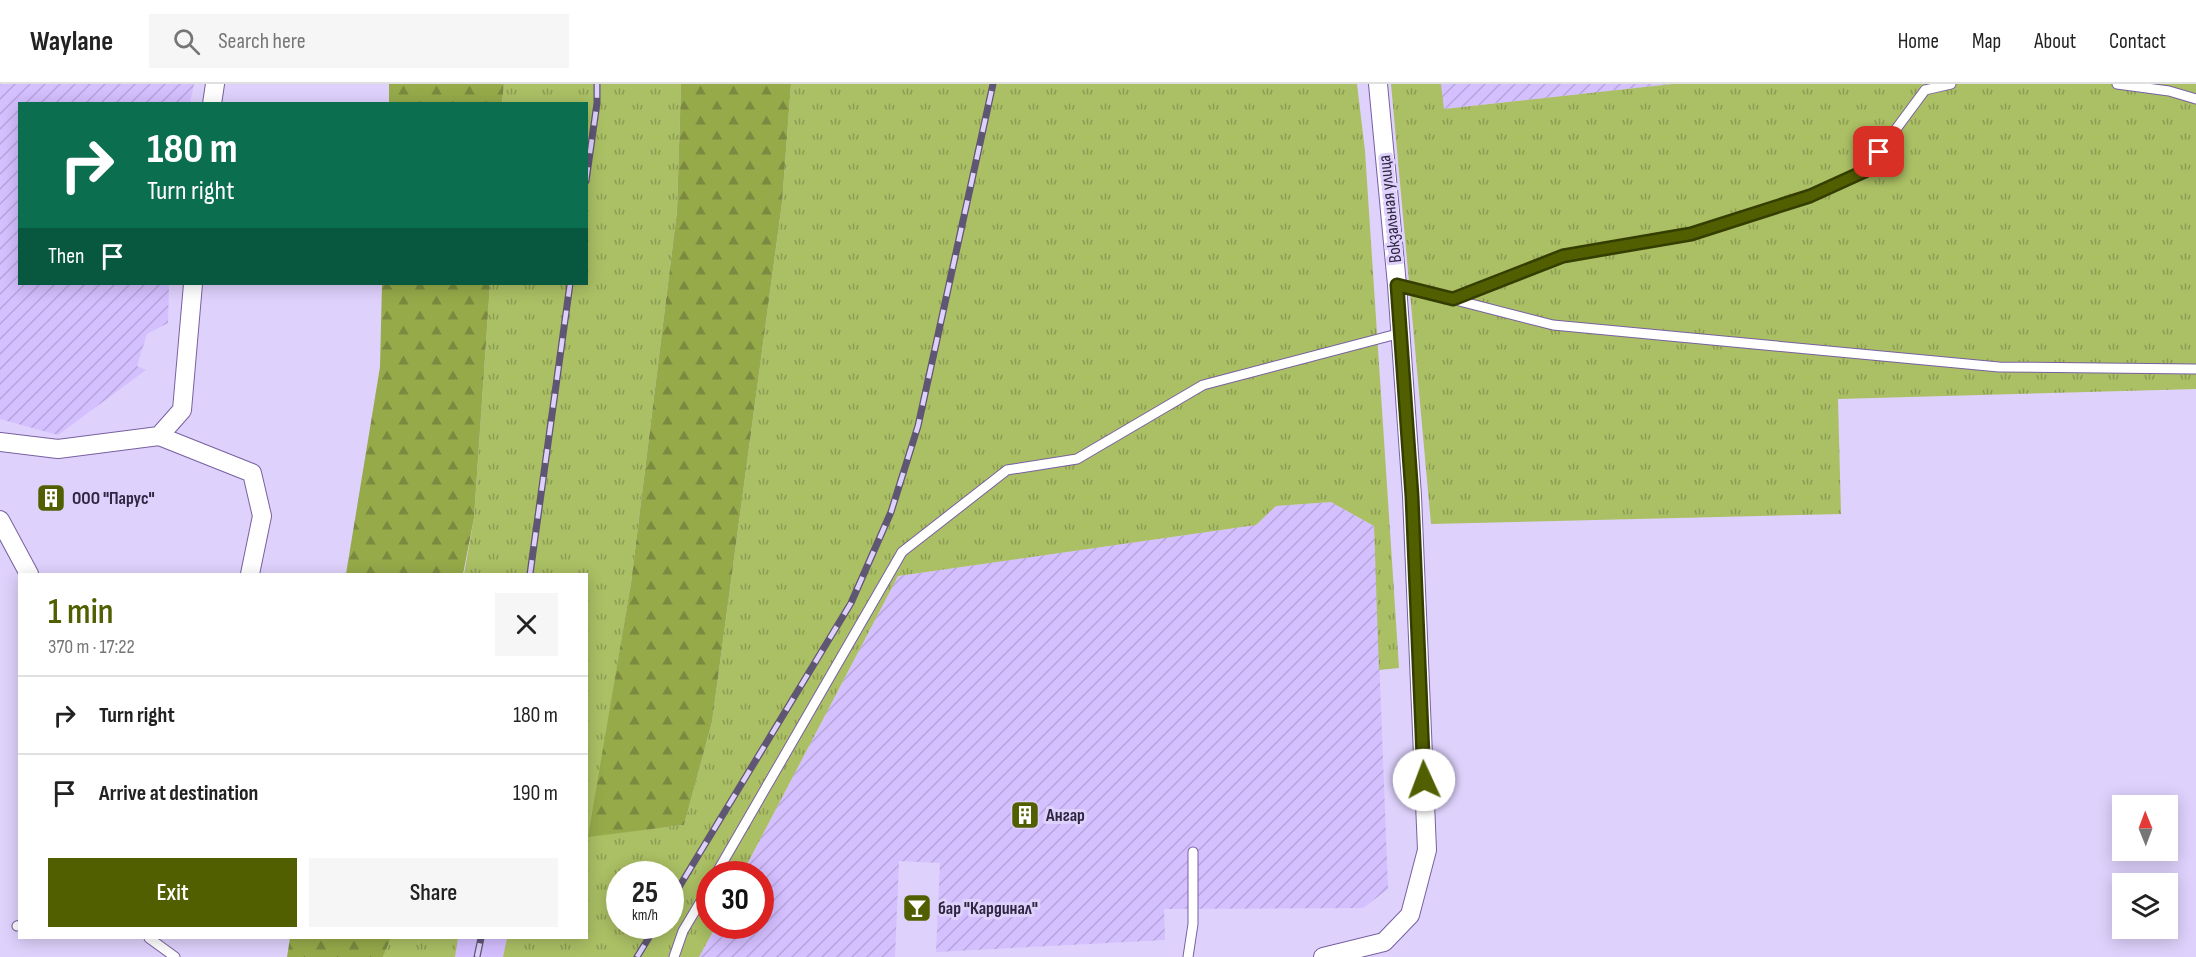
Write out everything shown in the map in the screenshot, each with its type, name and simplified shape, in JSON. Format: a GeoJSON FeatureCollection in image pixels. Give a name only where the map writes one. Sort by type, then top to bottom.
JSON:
{"type":"FeatureCollection","features":[{"type":"Feature","properties":{"kind":"street"},"geometry":{"type":"LineString","coordinates":[[212,102],[215,84]]}},
{"type":"Feature","properties":{"kind":"street","name":"Вокзальная улица"},"geometry":{"type":"LineString","coordinates":[[1323,957],[1384,949],[1410,915],[1427,850],[1412,496],[1401,333],[1378,84]]}},
{"type":"Feature","properties":{"kind":"street"},"geometry":{"type":"LineString","coordinates":[[159,436],[182,410],[193,285]]}},
{"type":"Feature","properties":{"kind":"street"},"geometry":{"type":"LineString","coordinates":[[0,442],[58,449],[159,436],[252,473],[262,516],[250,573]]}},
{"type":"Feature","properties":{"kind":"street"},"geometry":{"type":"LineString","coordinates":[[0,520],[28,573]]}},
{"type":"Feature","properties":{"kind":"lane"},"geometry":{"type":"LineString","coordinates":[[1453,299],[1563,256],[1691,234],[1810,196],[1865,171],[1925,90],[1951,84]]}},
{"type":"Feature","properties":{"kind":"lane"},"geometry":{"type":"LineString","coordinates":[[2117,84],[2169,91],[2196,99]]}},
{"type":"Feature","properties":{"kind":"lane"},"geometry":{"type":"LineString","coordinates":[[1397,285],[1553,325],[1999,367],[2196,369]]}},
{"type":"Feature","properties":{"kind":"lane"},"geometry":{"type":"LineString","coordinates":[[724,861],[902,552],[1007,470],[1077,459],[1203,385],[1401,333]]}},
{"type":"Feature","properties":{"kind":"lane"},"geometry":{"type":"LineString","coordinates":[[1188,957],[1193,924],[1194,852]]}},
{"type":"Feature","properties":{"kind":"lane"},"geometry":{"type":"LineString","coordinates":[[674,957],[683,931],[696,909]]}},
{"type":"Feature","properties":{"kind":"lane"},"geometry":{"type":"LineString","coordinates":[[150,939],[175,957]]}},
{"type":"Feature","properties":{"kind":"shaded area"},"geometry":{"type":"Polygon","coordinates":[[[0,84],[194,84],[190,102],[18,102],[18,285],[169,285],[168,323],[147,334],[137,366],[146,370],[58,435],[0,419],[0,84]]]}},
{"type":"Feature","properties":{"kind":"shaded area"},"geometry":{"type":"Polygon","coordinates":[[[1441,84],[1672,84],[1443,109],[1441,84]]]}},
{"type":"Feature","properties":{"kind":"shaded area"},"geometry":{"type":"Polygon","coordinates":[[[1331,502],[1374,526],[1388,889],[1363,908],[1164,909],[1165,940],[936,952],[940,863],[899,861],[895,957],[699,957],[709,939],[774,939],[774,861],[749,861],[898,576],[1256,525],[1276,506],[1331,502]]]}},
{"type":"Feature","properties":{"kind":"shaded area"},"geometry":{"type":"Polygon","coordinates":[[[458,939],[507,939],[503,957],[455,957],[458,939]]]}},
{"type":"Feature","properties":{"kind":"green space"},"geometry":{"type":"Polygon","coordinates":[[[389,84],[504,84],[502,102],[389,102],[389,84]]]}},
{"type":"Feature","properties":{"kind":"green space"},"geometry":{"type":"Polygon","coordinates":[[[504,84],[681,84],[677,211],[631,583],[589,836],[684,825],[712,722],[782,203],[791,84],[1357,84],[1365,151],[1399,668],[1379,670],[1374,526],[1331,502],[1276,506],[1256,525],[898,576],[749,861],[696,861],[696,939],[709,939],[699,957],[503,957],[507,939],[588,939],[588,573],[464,573],[474,518],[490,285],[588,285],[588,102],[502,102],[504,84]]]}},
{"type":"Feature","properties":{"kind":"green space"},"geometry":{"type":"Polygon","coordinates":[[[681,84],[791,84],[782,203],[712,722],[684,825],[588,837],[631,583],[677,211],[681,84]]]}},
{"type":"Feature","properties":{"kind":"green space"},"geometry":{"type":"Polygon","coordinates":[[[1391,84],[1441,84],[1444,109],[1672,84],[2196,84],[2196,389],[1838,399],[1841,514],[1431,524],[1391,84]]]}},
{"type":"Feature","properties":{"kind":"green space"},"geometry":{"type":"Polygon","coordinates":[[[382,285],[490,285],[474,518],[463,573],[346,573],[380,367],[382,285]]]}},
{"type":"Feature","properties":{"kind":"green space"},"geometry":{"type":"Polygon","coordinates":[[[290,939],[391,939],[383,957],[287,957],[290,939]]]}},
{"type":"Feature","properties":{"kind":"green space"},"geometry":{"type":"Polygon","coordinates":[[[391,939],[458,939],[455,957],[383,957],[391,939]]]}},
{"type":"Feature","properties":{"kind":"railway"},"geometry":{"type":"LineString","coordinates":[[588,167],[597,103],[597,84]]}},
{"type":"Feature","properties":{"kind":"railway"},"geometry":{"type":"LineString","coordinates":[[684,879],[851,603],[891,512],[918,426],[993,84]]}},
{"type":"Feature","properties":{"kind":"railway"},"geometry":{"type":"LineString","coordinates":[[530,573],[570,285]]}},
{"type":"Feature","properties":{"kind":"railway"},"geometry":{"type":"LineString","coordinates":[[477,957],[481,939]]}},
{"type":"Feature","properties":{"kind":"railway"},"geometry":{"type":"LineString","coordinates":[[637,957],[648,939]]}},
{"type":"Feature","properties":{"kind":"place","name":"ООО \"Парус\""},"geometry":{"type":"Point","coordinates":[51,498]}},
{"type":"Feature","properties":{"kind":"place","name":"Ангар"},"geometry":{"type":"Point","coordinates":[1025,815]}},
{"type":"Feature","properties":{"kind":"place","name":"бар \"Кардинал\""},"geometry":{"type":"Point","coordinates":[917,908]}},
{"type":"Feature","properties":{"kind":"route"},"geometry":{"type":"LineString","coordinates":[[1424,780],[1412,496],[1397,285],[1453,299],[1563,256],[1691,234],[1810,196],[1865,171],[1879,152]]}}]}
